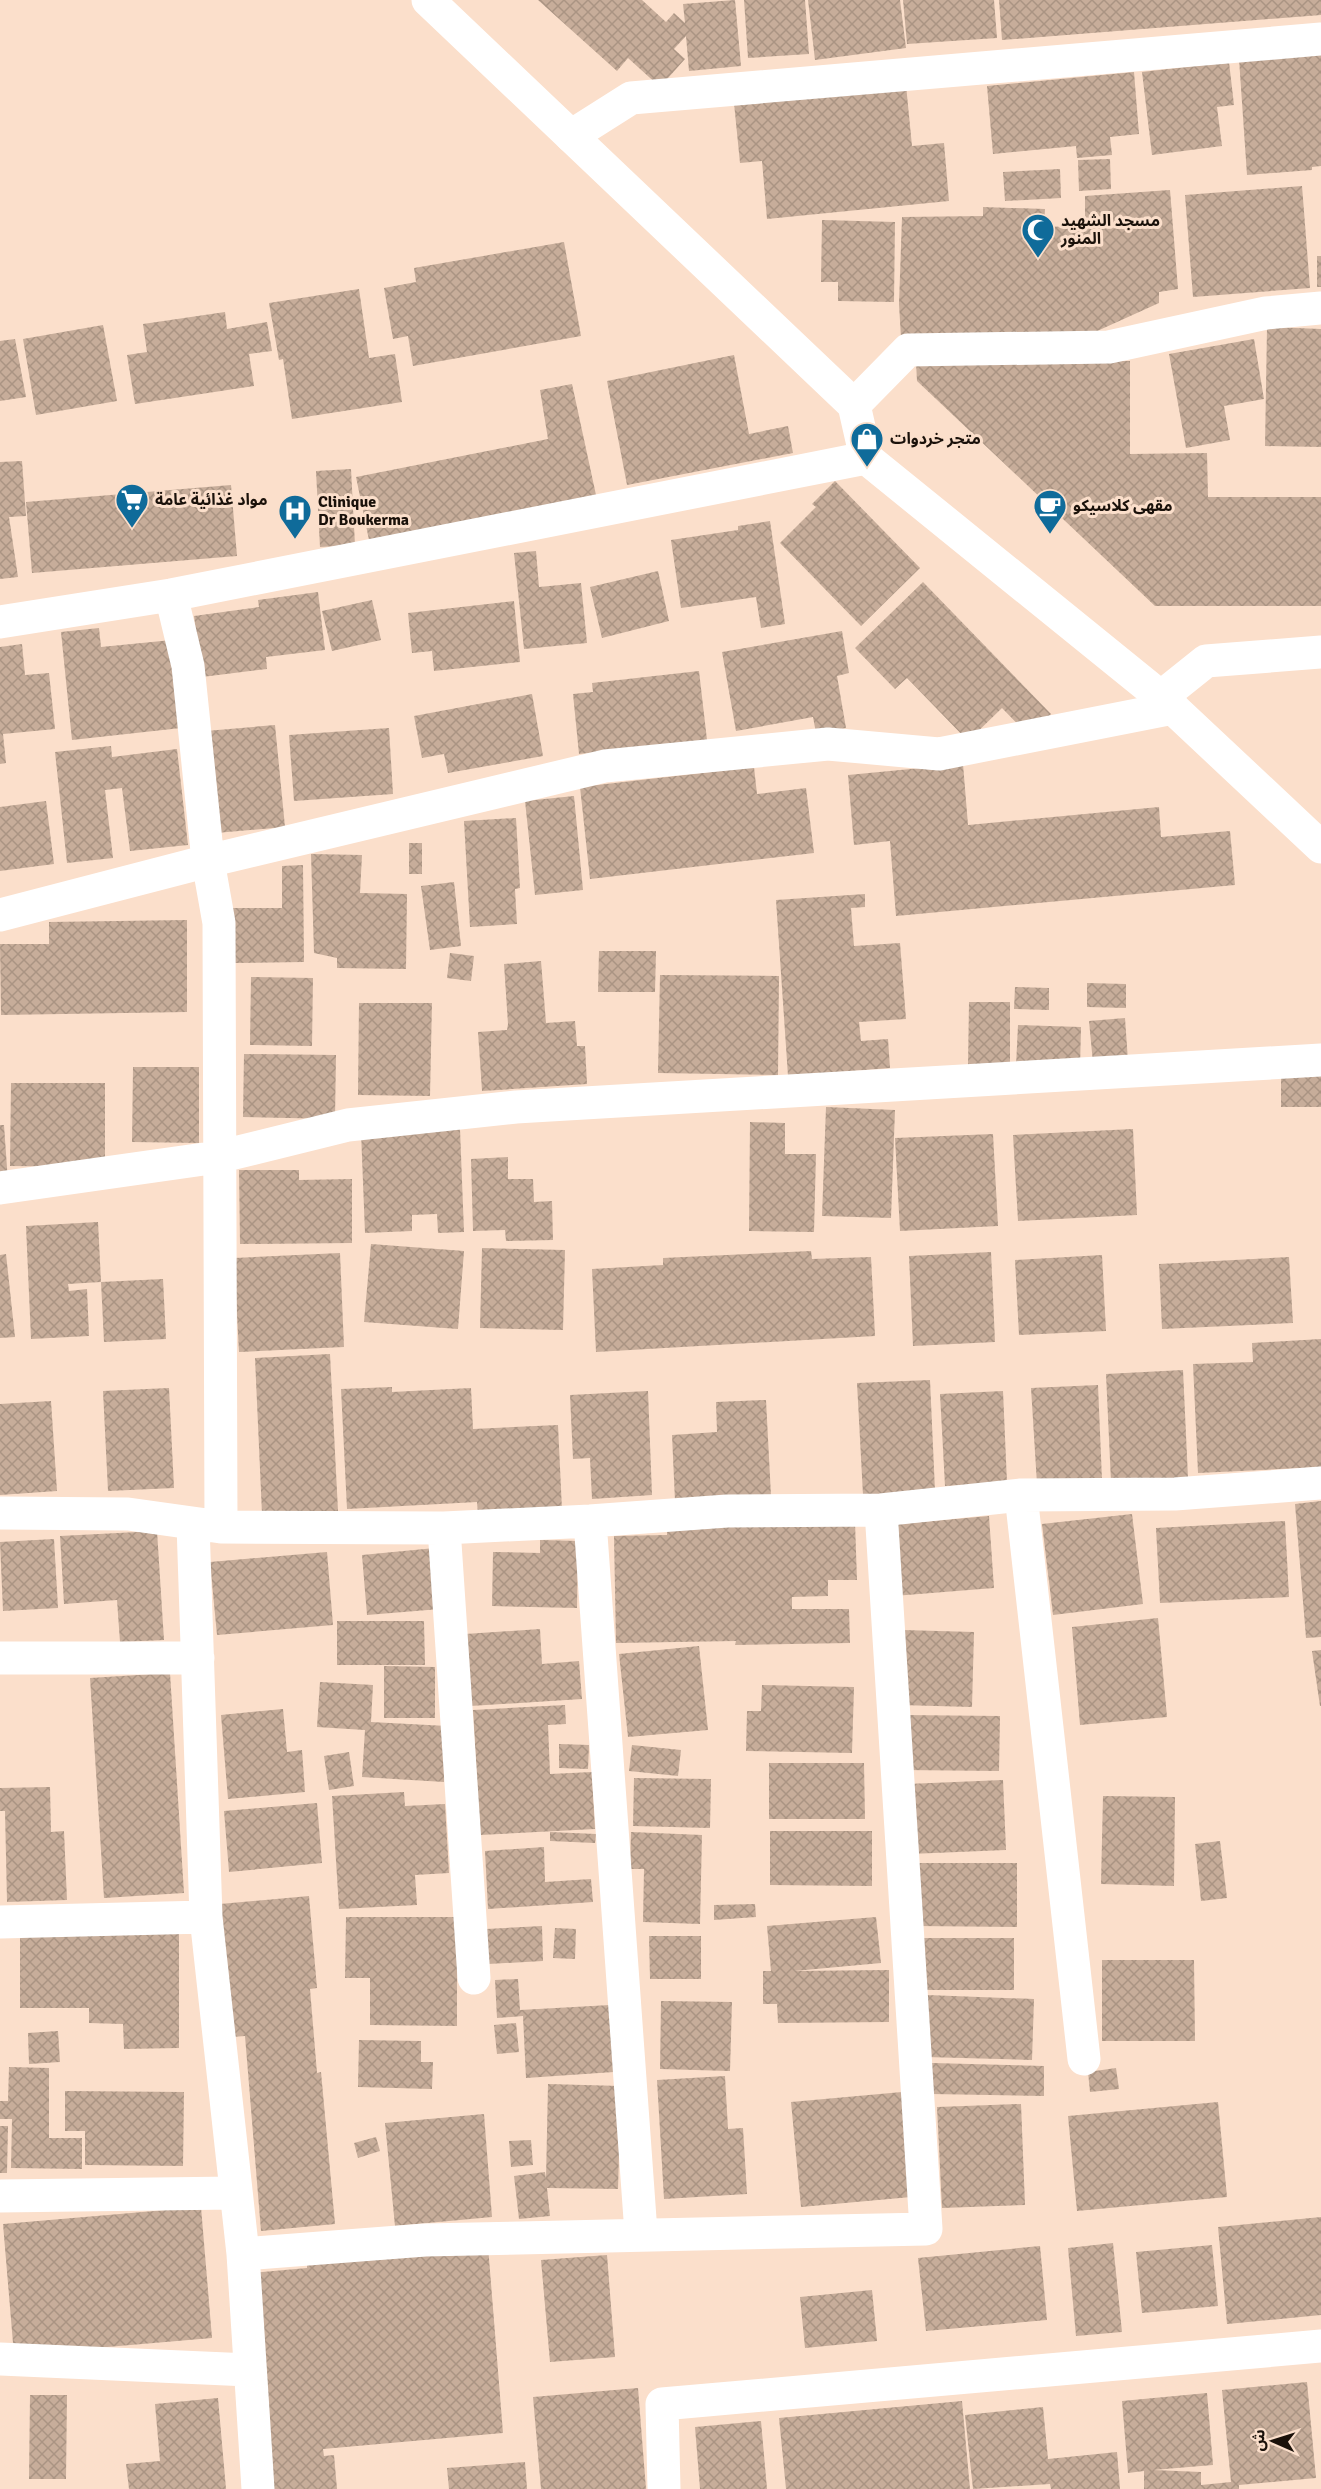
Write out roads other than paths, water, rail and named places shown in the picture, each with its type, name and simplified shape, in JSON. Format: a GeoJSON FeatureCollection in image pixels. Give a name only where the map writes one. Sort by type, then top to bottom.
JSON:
{"type":"FeatureCollection","features":[{"type":"Feature","properties":{"kind":"street"},"geometry":{"type":"LineString","coordinates":[[428,0],[854,405],[866,458],[1167,703],[1320,845]]}},
{"type":"Feature","properties":{"kind":"street"},"geometry":{"type":"LineString","coordinates":[[571,136],[632,98],[1321,39]]}},
{"type":"Feature","properties":{"kind":"street"},"geometry":{"type":"LineString","coordinates":[[854,405],[908,350],[1109,347],[1266,313],[1321,308]]}},
{"type":"Feature","properties":{"kind":"street"},"geometry":{"type":"LineString","coordinates":[[0,622],[171,595],[866,458]]}},
{"type":"Feature","properties":{"kind":"street"},"geometry":{"type":"LineString","coordinates":[[171,595],[189,666],[208,861],[219,923],[218,1156],[207,1526],[198,1658],[206,1917],[234,2193],[243,2254],[258,2489]]}},
{"type":"Feature","properties":{"kind":"street"},"geometry":{"type":"LineString","coordinates":[[0,915],[208,861],[605,765],[828,744],[939,754],[1167,703],[1206,661],[1321,652]]}},
{"type":"Feature","properties":{"kind":"street"},"geometry":{"type":"LineString","coordinates":[[0,1188],[218,1156],[348,1125],[516,1107],[1321,1060]]}},
{"type":"Feature","properties":{"kind":"street"},"geometry":{"type":"LineString","coordinates":[[0,1513],[128,1514],[207,1526],[444,1528],[727,1511],[881,1510],[1021,1495],[1175,1494],[1321,1483]]}},
{"type":"Feature","properties":{"kind":"street"},"geometry":{"type":"LineString","coordinates":[[1021,1495],[1084,2059]]}},
{"type":"Feature","properties":{"kind":"street"},"geometry":{"type":"LineString","coordinates":[[243,2254],[425,2240],[641,2233],[926,2229],[881,1510]]}},
{"type":"Feature","properties":{"kind":"street"},"geometry":{"type":"LineString","coordinates":[[590,1521],[641,2233]]}},
{"type":"Feature","properties":{"kind":"street"},"geometry":{"type":"LineString","coordinates":[[444,1528],[474,1978]]}},
{"type":"Feature","properties":{"kind":"street"},"geometry":{"type":"LineString","coordinates":[[0,1658],[198,1658]]}},
{"type":"Feature","properties":{"kind":"street"},"geometry":{"type":"LineString","coordinates":[[0,1922],[206,1917]]}},
{"type":"Feature","properties":{"kind":"street"},"geometry":{"type":"LineString","coordinates":[[0,2196],[234,2193]]}},
{"type":"Feature","properties":{"kind":"street"},"geometry":{"type":"LineString","coordinates":[[664,2489],[662,2404],[1321,2346]]}},
{"type":"Feature","properties":{"kind":"street"},"geometry":{"type":"LineString","coordinates":[[0,2359],[249,2370]]}},
{"type":"Feature","properties":{"kind":"place","name":"مسجد الشهيد المنور"},"geometry":{"type":"Point","coordinates":[1038,259]}},
{"type":"Feature","properties":{"kind":"place","name":"متجر خردوات"},"geometry":{"type":"Point","coordinates":[867,468]}},
{"type":"Feature","properties":{"kind":"place","name":"مواد غذائية عامة"},"geometry":{"type":"Point","coordinates":[132,529]}},
{"type":"Feature","properties":{"kind":"place","name":"مقهى كلاسيكو"},"geometry":{"type":"Point","coordinates":[1050,535]}},
{"type":"Feature","properties":{"kind":"place","name":"Clinique Dr Boukerma"},"geometry":{"type":"Point","coordinates":[295,540]}}]}
